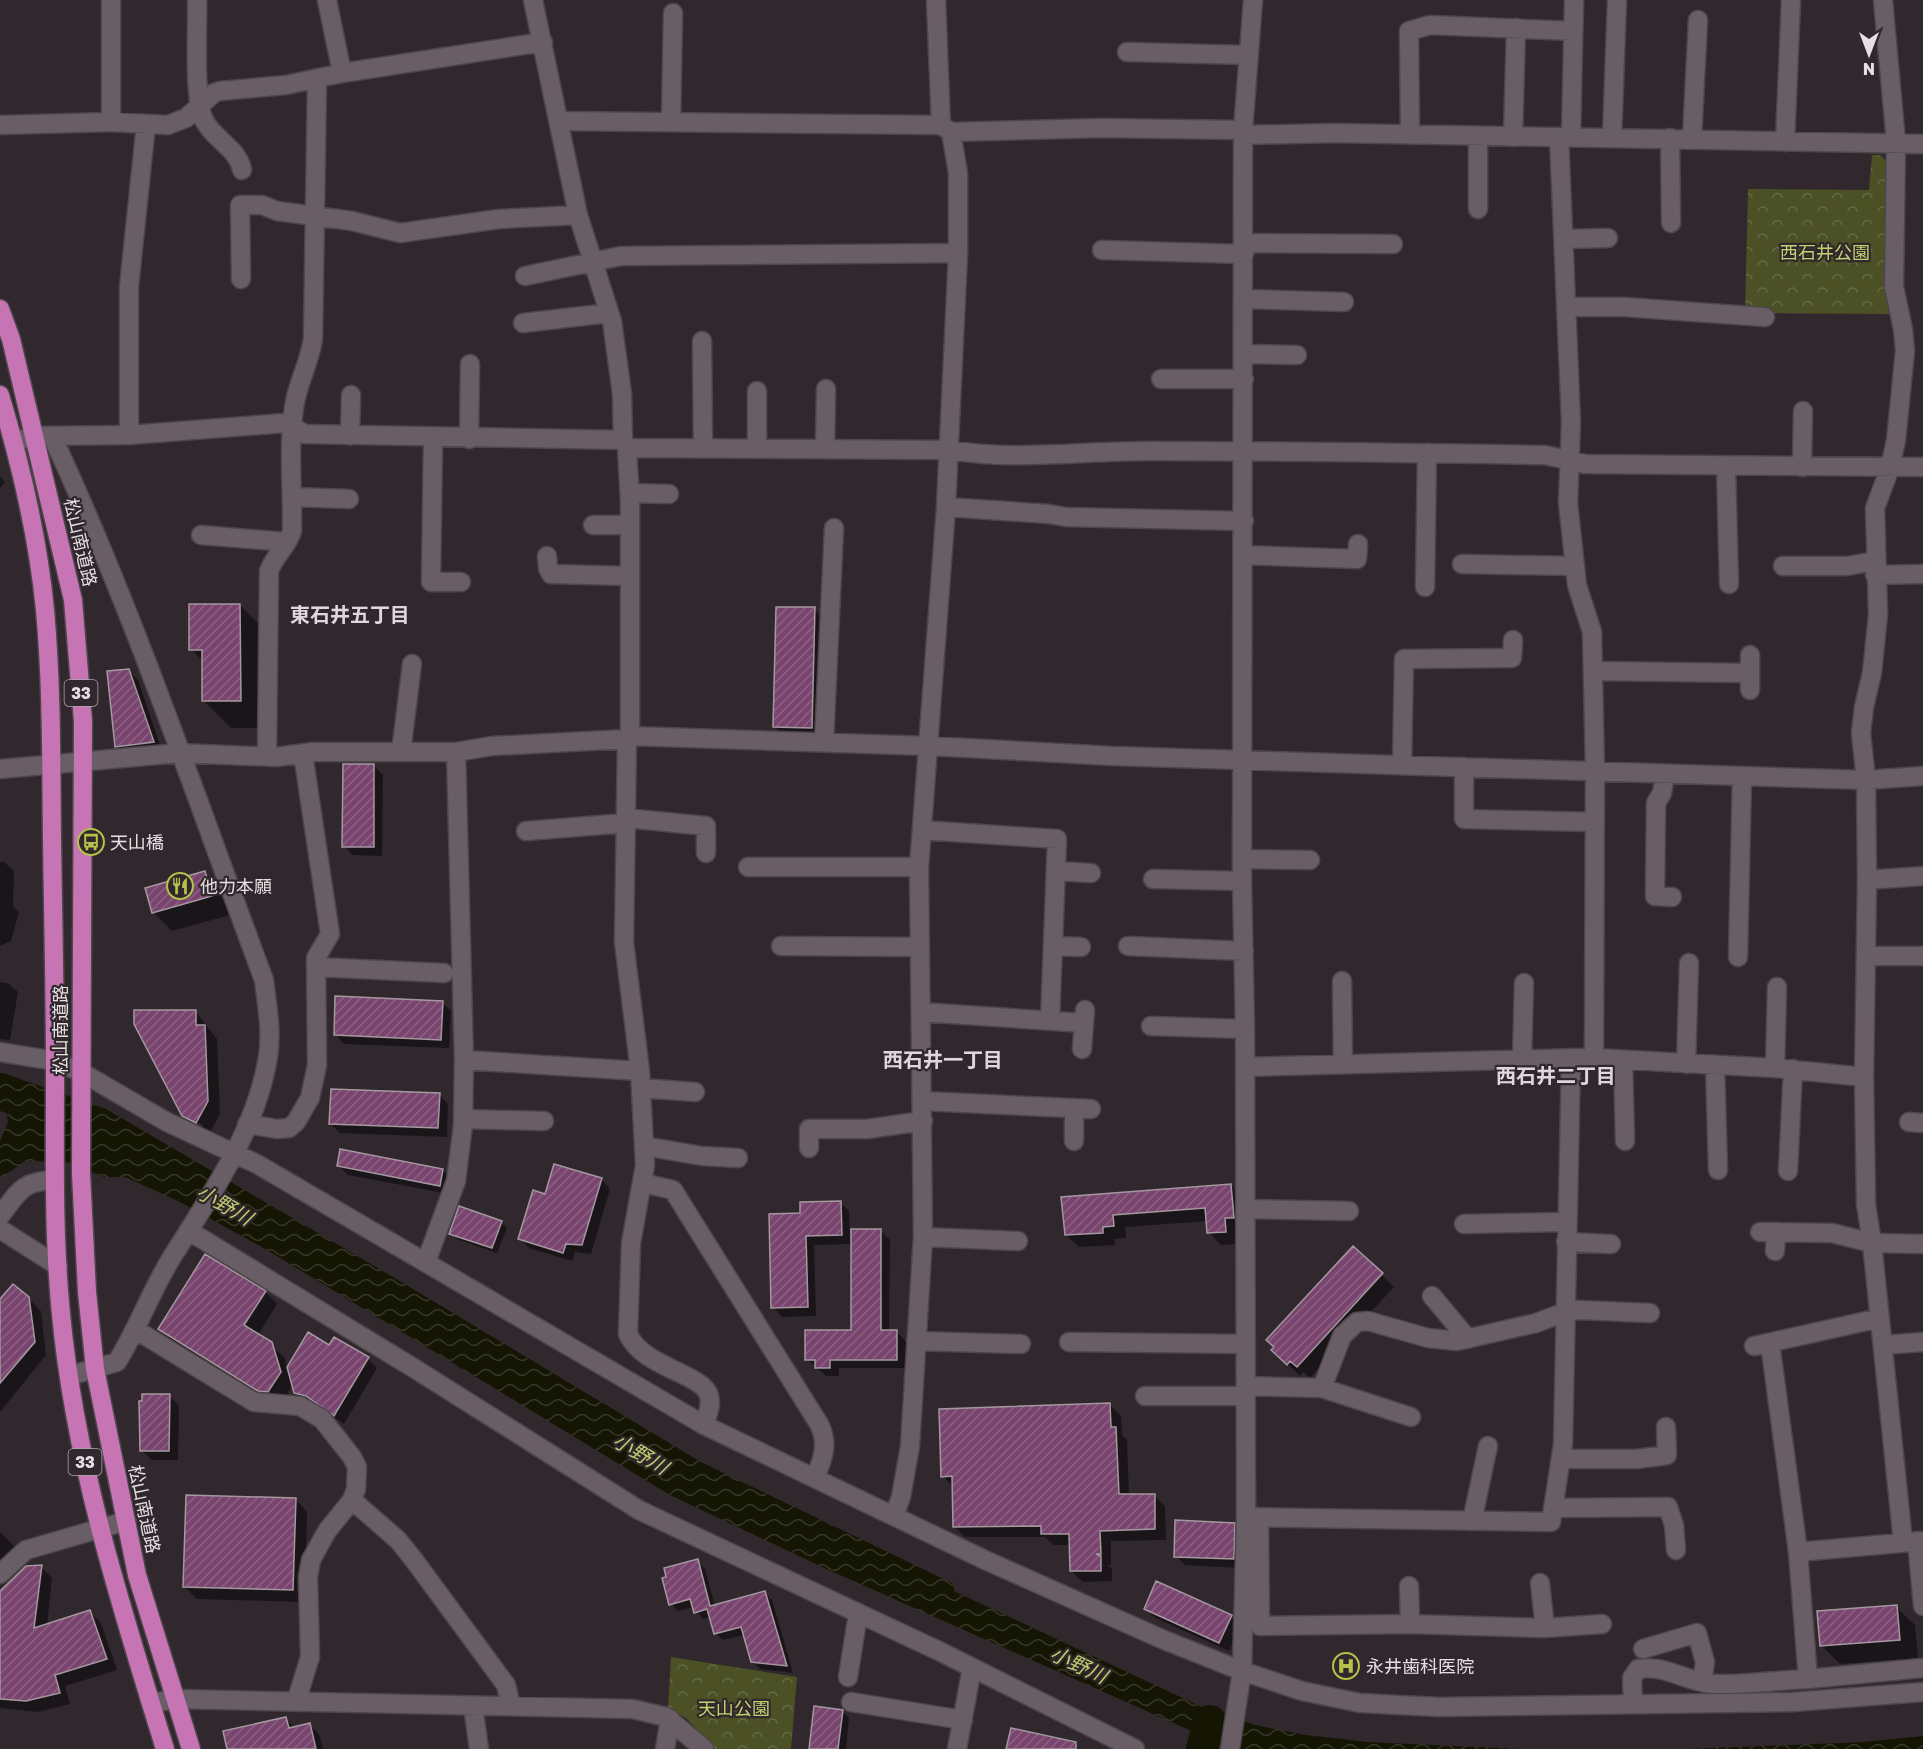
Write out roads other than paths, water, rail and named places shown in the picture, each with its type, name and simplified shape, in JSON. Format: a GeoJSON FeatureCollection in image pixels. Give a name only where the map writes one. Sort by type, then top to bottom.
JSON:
{"type":"FeatureCollection","features":[{"type":"Feature","properties":{"kind":"highway","name":"松山南道路"},"geometry":{"type":"LineString","coordinates":[[0,309],[43,436],[73,600],[83,721],[81,1173],[87,1292],[95,1369],[137,1575],[191,1749]]}},
{"type":"Feature","properties":{"kind":"highway","name":"松山南道路"},"geometry":{"type":"LineString","coordinates":[[0,395],[14,442],[33,528],[45,610],[51,765],[54,1173],[58,1266],[69,1376],[113,1581],[165,1749]]}},
{"type":"Feature","properties":{"kind":"street"},"geometry":{"type":"LineString","coordinates":[[111,0],[111,122]]}},
{"type":"Feature","properties":{"kind":"street"},"geometry":{"type":"LineString","coordinates":[[197,0],[199,106],[212,131],[238,155],[242,170]]}},
{"type":"Feature","properties":{"kind":"street"},"geometry":{"type":"LineString","coordinates":[[327,0],[342,73]]}},
{"type":"Feature","properties":{"kind":"street"},"geometry":{"type":"LineString","coordinates":[[533,0],[578,215],[609,313],[622,394],[630,493],[624,942],[641,1080],[644,1146],[643,1183],[631,1243],[628,1334],[633,1345],[646,1357],[702,1385],[709,1395],[710,1407],[704,1425]]}},
{"type":"Feature","properties":{"kind":"street"},"geometry":{"type":"LineString","coordinates":[[894,1516],[901,1497],[910,1446],[923,1237],[919,867],[946,507],[958,253],[958,173],[946,129],[936,0]]}},
{"type":"Feature","properties":{"kind":"street"},"geometry":{"type":"LineString","coordinates":[[1253,0],[1243,133],[1245,451],[1242,881],[1245,1029],[1246,1391],[1260,1626],[1410,1624],[1545,1628],[1602,1624]]}},
{"type":"Feature","properties":{"kind":"street"},"geometry":{"type":"LineString","coordinates":[[1574,0],[1565,137],[1564,239],[1571,422],[1568,503],[1577,585],[1592,632],[1595,771],[1594,1058]]}},
{"type":"Feature","properties":{"kind":"street"},"geometry":{"type":"LineString","coordinates":[[1612,138],[1617,0]]}},
{"type":"Feature","properties":{"kind":"street"},"geometry":{"type":"LineString","coordinates":[[1785,142],[1791,0]]}},
{"type":"Feature","properties":{"kind":"street"},"geometry":{"type":"LineString","coordinates":[[1883,0],[1896,142],[1893,274],[1905,351],[1896,440],[1890,468],[1875,508],[1878,615],[1872,673],[1861,733],[1866,780],[1864,1077],[1866,1204],[1883,1345],[1923,1606]]}},
{"type":"Feature","properties":{"kind":"street"},"geometry":{"type":"LineString","coordinates":[[671,122],[673,13]]}},
{"type":"Feature","properties":{"kind":"street"},"geometry":{"type":"LineString","coordinates":[[1692,138],[1698,20]]}},
{"type":"Feature","properties":{"kind":"street"},"geometry":{"type":"LineString","coordinates":[[1410,135],[1408,31],[1430,25],[1573,31]]}},
{"type":"Feature","properties":{"kind":"street"},"geometry":{"type":"LineString","coordinates":[[1513,137],[1516,28]]}},
{"type":"Feature","properties":{"kind":"street"},"geometry":{"type":"LineString","coordinates":[[0,125],[177,123],[220,91],[286,86],[342,73],[543,42]]}},
{"type":"Feature","properties":{"kind":"street"},"geometry":{"type":"LineString","coordinates":[[1127,52],[1248,55]]}},
{"type":"Feature","properties":{"kind":"street"},"geometry":{"type":"LineString","coordinates":[[267,756],[269,571],[272,562],[292,531],[293,428],[296,396],[313,339],[317,78]]}},
{"type":"Feature","properties":{"kind":"street"},"geometry":{"type":"LineString","coordinates":[[559,121],[946,129],[1101,128],[1243,133],[1692,138],[1923,144]]}},
{"type":"Feature","properties":{"kind":"street"},"geometry":{"type":"LineString","coordinates":[[129,435],[129,287],[146,124]]}},
{"type":"Feature","properties":{"kind":"street"},"geometry":{"type":"LineString","coordinates":[[1478,136],[1478,209]]}},
{"type":"Feature","properties":{"kind":"street"},"geometry":{"type":"LineString","coordinates":[[1670,138],[1671,223]]}},
{"type":"Feature","properties":{"kind":"street"},"geometry":{"type":"LineString","coordinates":[[241,279],[240,205],[262,205],[277,211],[352,221],[400,233],[499,219],[578,215]]}},
{"type":"Feature","properties":{"kind":"street"},"geometry":{"type":"LineString","coordinates":[[1564,239],[1608,238]]}},
{"type":"Feature","properties":{"kind":"street"},"geometry":{"type":"LineString","coordinates":[[1113,256],[1394,244]]}},
{"type":"Feature","properties":{"kind":"street"},"geometry":{"type":"LineString","coordinates":[[525,276],[621,256],[958,253]]}},
{"type":"Feature","properties":{"kind":"street"},"geometry":{"type":"LineString","coordinates":[[1244,299],[1344,302]]}},
{"type":"Feature","properties":{"kind":"street"},"geometry":{"type":"LineString","coordinates":[[1567,307],[1624,308],[1765,317]]}},
{"type":"Feature","properties":{"kind":"street"},"geometry":{"type":"LineString","coordinates":[[523,323],[609,313]]}},
{"type":"Feature","properties":{"kind":"street"},"geometry":{"type":"LineString","coordinates":[[702,341],[703,448]]}},
{"type":"Feature","properties":{"kind":"street"},"geometry":{"type":"LineString","coordinates":[[1244,354],[1297,355]]}},
{"type":"Feature","properties":{"kind":"street"},"geometry":{"type":"LineString","coordinates":[[468,439],[470,364]]}},
{"type":"Feature","properties":{"kind":"street"},"geometry":{"type":"LineString","coordinates":[[702,371],[721,371]]}},
{"type":"Feature","properties":{"kind":"street"},"geometry":{"type":"LineString","coordinates":[[1161,379],[1244,379]]}},
{"type":"Feature","properties":{"kind":"street"},"geometry":{"type":"LineString","coordinates":[[825,449],[826,389]]}},
{"type":"Feature","properties":{"kind":"street"},"geometry":{"type":"LineString","coordinates":[[758,391],[758,449]]}},
{"type":"Feature","properties":{"kind":"street"},"geometry":{"type":"LineString","coordinates":[[350,436],[351,395]]}},
{"type":"Feature","properties":{"kind":"street"},"geometry":{"type":"LineString","coordinates":[[1802,467],[1803,411]]}},
{"type":"Feature","properties":{"kind":"street"},"geometry":{"type":"LineString","coordinates":[[14,442],[43,436],[129,435],[285,423],[305,435],[703,448],[949,450],[978,455],[1114,451],[1427,453],[1545,455],[1585,464],[1923,467]]}},
{"type":"Feature","properties":{"kind":"street"},"geometry":{"type":"LineString","coordinates":[[43,436],[87,510],[264,980],[269,1017],[268,1055],[262,1084],[247,1124],[231,1159],[192,1227],[171,1258],[136,1330],[117,1362],[69,1376]]}},
{"type":"Feature","properties":{"kind":"street"},"geometry":{"type":"LineString","coordinates":[[433,439],[431,582],[461,582]]}},
{"type":"Feature","properties":{"kind":"street"},"geometry":{"type":"LineString","coordinates":[[1425,587],[1427,453]]}},
{"type":"Feature","properties":{"kind":"street"},"geometry":{"type":"LineString","coordinates":[[1726,466],[1729,584]]}},
{"type":"Feature","properties":{"kind":"street"},"geometry":{"type":"LineString","coordinates":[[630,493],[669,494]]}},
{"type":"Feature","properties":{"kind":"street"},"geometry":{"type":"LineString","coordinates":[[293,496],[349,499]]}},
{"type":"Feature","properties":{"kind":"street"},"geometry":{"type":"LineString","coordinates":[[946,507],[1049,514],[1066,518],[1244,521]]}},
{"type":"Feature","properties":{"kind":"street"},"geometry":{"type":"LineString","coordinates":[[592,525],[630,525]]}},
{"type":"Feature","properties":{"kind":"street"},"geometry":{"type":"LineString","coordinates":[[824,742],[834,528]]}},
{"type":"Feature","properties":{"kind":"street"},"geometry":{"type":"LineString","coordinates":[[201,535],[287,542]]}},
{"type":"Feature","properties":{"kind":"street"},"geometry":{"type":"LineString","coordinates":[[1244,555],[1357,559],[1358,544]]}},
{"type":"Feature","properties":{"kind":"street"},"geometry":{"type":"LineString","coordinates":[[547,556],[551,574],[630,576]]}},
{"type":"Feature","properties":{"kind":"street"},"geometry":{"type":"LineString","coordinates":[[1462,564],[1575,566]]}},
{"type":"Feature","properties":{"kind":"street"},"geometry":{"type":"LineString","coordinates":[[1783,566],[1847,566],[1923,574]]}},
{"type":"Feature","properties":{"kind":"street"},"geometry":{"type":"LineString","coordinates":[[1402,765],[1404,659],[1512,658],[1513,640]]}},
{"type":"Feature","properties":{"kind":"street"},"geometry":{"type":"LineString","coordinates":[[1593,671],[1750,682],[1750,655]]}},
{"type":"Feature","properties":{"kind":"street"},"geometry":{"type":"LineString","coordinates":[[401,752],[412,664]]}},
{"type":"Feature","properties":{"kind":"street"},"geometry":{"type":"LineString","coordinates":[[0,769],[178,753],[267,756],[456,752],[492,746],[628,737],[824,742],[1113,756],[1665,774],[1866,780],[1923,776]]}},
{"type":"Feature","properties":{"kind":"street"},"geometry":{"type":"LineString","coordinates":[[426,1262],[460,1170],[463,1119],[464,1060],[456,752]]}},
{"type":"Feature","properties":{"kind":"street"},"geometry":{"type":"LineString","coordinates":[[247,1124],[277,1129],[289,1128],[296,1122],[310,1098],[317,1065],[316,967],[319,950],[330,934],[303,754]]}},
{"type":"Feature","properties":{"kind":"street"},"geometry":{"type":"LineString","coordinates":[[1464,767],[1464,819],[1595,822]]}},
{"type":"Feature","properties":{"kind":"street"},"geometry":{"type":"LineString","coordinates":[[1665,774],[1662,793],[1656,803],[1655,896],[1672,897]]}},
{"type":"Feature","properties":{"kind":"street"},"geometry":{"type":"LineString","coordinates":[[1738,957],[1742,776]]}},
{"type":"Feature","properties":{"kind":"street"},"geometry":{"type":"LineString","coordinates":[[526,831],[626,821],[706,826],[706,853]]}},
{"type":"Feature","properties":{"kind":"street"},"geometry":{"type":"LineString","coordinates":[[922,830],[1058,839],[1050,1021]]}},
{"type":"Feature","properties":{"kind":"street"},"geometry":{"type":"LineString","coordinates":[[1242,859],[1311,860]]}},
{"type":"Feature","properties":{"kind":"street"},"geometry":{"type":"LineString","coordinates":[[748,867],[919,867]]}},
{"type":"Feature","properties":{"kind":"street"},"geometry":{"type":"LineString","coordinates":[[1056,871],[1090,873]]}},
{"type":"Feature","properties":{"kind":"street"},"geometry":{"type":"LineString","coordinates":[[1867,880],[1923,876]]}},
{"type":"Feature","properties":{"kind":"street"},"geometry":{"type":"LineString","coordinates":[[1153,879],[1242,881]]}},
{"type":"Feature","properties":{"kind":"street"},"geometry":{"type":"LineString","coordinates":[[781,946],[919,947]]}},
{"type":"Feature","properties":{"kind":"street"},"geometry":{"type":"LineString","coordinates":[[1053,946],[1081,947]]}},
{"type":"Feature","properties":{"kind":"street"},"geometry":{"type":"LineString","coordinates":[[1128,946],[1244,951]]}},
{"type":"Feature","properties":{"kind":"street"},"geometry":{"type":"LineString","coordinates":[[1866,956],[1923,956]]}},
{"type":"Feature","properties":{"kind":"street"},"geometry":{"type":"LineString","coordinates":[[1686,1064],[1689,963]]}},
{"type":"Feature","properties":{"kind":"street"},"geometry":{"type":"LineString","coordinates":[[316,967],[444,973]]}},
{"type":"Feature","properties":{"kind":"street"},"geometry":{"type":"LineString","coordinates":[[1342,981],[1343,1064]]}},
{"type":"Feature","properties":{"kind":"street"},"geometry":{"type":"LineString","coordinates":[[1522,1060],[1524,983]]}},
{"type":"Feature","properties":{"kind":"street"},"geometry":{"type":"LineString","coordinates":[[1777,987],[1784,1069],[1788,1171]]}},
{"type":"Feature","properties":{"kind":"street"},"geometry":{"type":"LineString","coordinates":[[921,1012],[1050,1021],[1084,1016],[1082,1049]]}},
{"type":"Feature","properties":{"kind":"street"},"geometry":{"type":"LineString","coordinates":[[1151,1026],[1245,1029]]}},
{"type":"Feature","properties":{"kind":"street"},"geometry":{"type":"LineString","coordinates":[[0,1052],[81,1079],[167,1122],[231,1159],[257,1164],[512,1315],[704,1425],[1242,1678],[1360,1703],[1439,1707],[1793,1702],[1923,1692]]}},
{"type":"Feature","properties":{"kind":"street"},"geometry":{"type":"LineString","coordinates":[[1253,1517],[1551,1522],[1561,1459],[1571,1058]]}},
{"type":"Feature","properties":{"kind":"street"},"geometry":{"type":"LineString","coordinates":[[1245,1067],[1594,1058],[1784,1069],[1864,1077]]}},
{"type":"Feature","properties":{"kind":"street"},"geometry":{"type":"LineString","coordinates":[[464,1060],[641,1080],[695,1092]]}},
{"type":"Feature","properties":{"kind":"street"},"geometry":{"type":"LineString","coordinates":[[1623,1060],[1625,1141]]}},
{"type":"Feature","properties":{"kind":"street"},"geometry":{"type":"LineString","coordinates":[[1715,1065],[1718,1170]]}},
{"type":"Feature","properties":{"kind":"street"},"geometry":{"type":"LineString","coordinates":[[922,1101],[1083,1109],[1074,1141]]}},
{"type":"Feature","properties":{"kind":"street"},"geometry":{"type":"LineString","coordinates":[[463,1119],[544,1121]]}},
{"type":"Feature","properties":{"kind":"street"},"geometry":{"type":"LineString","coordinates":[[809,1148],[809,1129],[867,1129],[923,1121]]}},
{"type":"Feature","properties":{"kind":"street"},"geometry":{"type":"LineString","coordinates":[[644,1146],[702,1156],[738,1158]]}},
{"type":"Feature","properties":{"kind":"street"},"geometry":{"type":"LineString","coordinates":[[0,1216],[23,1187],[54,1173]]}},
{"type":"Feature","properties":{"kind":"street"},"geometry":{"type":"LineString","coordinates":[[643,1183],[673,1190],[819,1424],[823,1432],[825,1453],[815,1478]]}},
{"type":"Feature","properties":{"kind":"street"},"geometry":{"type":"LineString","coordinates":[[1246,1209],[1349,1211]]}},
{"type":"Feature","properties":{"kind":"street"},"geometry":{"type":"LineString","coordinates":[[1464,1224],[1567,1222]]}},
{"type":"Feature","properties":{"kind":"street"},"geometry":{"type":"LineString","coordinates":[[192,1227],[639,1510],[972,1668],[1135,1749]]}},
{"type":"Feature","properties":{"kind":"street"},"geometry":{"type":"LineString","coordinates":[[0,1229],[58,1266]]}},
{"type":"Feature","properties":{"kind":"street"},"geometry":{"type":"LineString","coordinates":[[1776,1251],[1768,1232],[1832,1233],[1872,1243],[1923,1244]]}},
{"type":"Feature","properties":{"kind":"street"},"geometry":{"type":"LineString","coordinates":[[923,1237],[1018,1241]]}},
{"type":"Feature","properties":{"kind":"street"},"geometry":{"type":"LineString","coordinates":[[1566,1242],[1611,1244]]}},
{"type":"Feature","properties":{"kind":"street"},"geometry":{"type":"LineString","coordinates":[[1432,1296],[1467,1339]]}},
{"type":"Feature","properties":{"kind":"street"},"geometry":{"type":"LineString","coordinates":[[1322,1388],[1342,1336],[1357,1322],[1368,1321],[1437,1339],[1467,1339],[1536,1323],[1564,1312],[1579,1310],[1650,1313]]}},
{"type":"Feature","properties":{"kind":"street"},"geometry":{"type":"LineString","coordinates":[[1808,1678],[1798,1552],[1762,1344],[1880,1318]]}},
{"type":"Feature","properties":{"kind":"street"},"geometry":{"type":"LineString","coordinates":[[136,1330],[254,1402],[300,1406],[322,1419],[352,1456],[357,1467],[356,1488],[352,1500],[327,1531],[311,1560],[308,1577],[310,1657],[296,1702]]}},
{"type":"Feature","properties":{"kind":"street"},"geometry":{"type":"LineString","coordinates":[[916,1341],[1021,1344]]}},
{"type":"Feature","properties":{"kind":"street"},"geometry":{"type":"LineString","coordinates":[[1069,1342],[1246,1344]]}},
{"type":"Feature","properties":{"kind":"street"},"geometry":{"type":"LineString","coordinates":[[1883,1345],[1923,1342]]}},
{"type":"Feature","properties":{"kind":"street"},"geometry":{"type":"LineString","coordinates":[[1145,1396],[1322,1388],[1411,1417]]}},
{"type":"Feature","properties":{"kind":"street"},"geometry":{"type":"LineString","coordinates":[[1561,1459],[1637,1459],[1666,1455],[1666,1427]]}},
{"type":"Feature","properties":{"kind":"street"},"geometry":{"type":"LineString","coordinates":[[1472,1521],[1488,1446]]}},
{"type":"Feature","properties":{"kind":"street"},"geometry":{"type":"LineString","coordinates":[[352,1500],[398,1540],[414,1560],[506,1685],[511,1706]]}},
{"type":"Feature","properties":{"kind":"street"},"geometry":{"type":"LineString","coordinates":[[1553,1508],[1668,1507],[1674,1525],[1676,1550]]}},
{"type":"Feature","properties":{"kind":"street"},"geometry":{"type":"LineString","coordinates":[[1230,1749],[1242,1678],[1253,1517]]}},
{"type":"Feature","properties":{"kind":"street"},"geometry":{"type":"LineString","coordinates":[[0,1574],[26,1550],[101,1526],[126,1521]]}},
{"type":"Feature","properties":{"kind":"street"},"geometry":{"type":"LineString","coordinates":[[1798,1552],[1914,1541]]}},
{"type":"Feature","properties":{"kind":"street"},"geometry":{"type":"LineString","coordinates":[[1540,1583],[1545,1628]]}},
{"type":"Feature","properties":{"kind":"street"},"geometry":{"type":"LineString","coordinates":[[1409,1586],[1410,1624]]}},
{"type":"Feature","properties":{"kind":"street"},"geometry":{"type":"LineString","coordinates":[[848,1677],[858,1614]]}},
{"type":"Feature","properties":{"kind":"street"},"geometry":{"type":"LineString","coordinates":[[1643,1649],[1698,1633],[1705,1662],[1702,1682]]}},
{"type":"Feature","properties":{"kind":"street"},"geometry":{"type":"LineString","coordinates":[[1633,1703],[1632,1678],[1638,1669],[1653,1666],[1669,1670],[1688,1680],[1714,1684],[1923,1668]]}},
{"type":"Feature","properties":{"kind":"street"},"geometry":{"type":"LineString","coordinates":[[957,1749],[972,1668]]}},
{"type":"Feature","properties":{"kind":"street"},"geometry":{"type":"LineString","coordinates":[[151,1703],[176,1700],[633,1709],[653,1712],[670,1719],[704,1749]]}},
{"type":"Feature","properties":{"kind":"street"},"geometry":{"type":"LineString","coordinates":[[850,1702],[963,1720]]}},
{"type":"Feature","properties":{"kind":"street"},"geometry":{"type":"LineString","coordinates":[[473,1706],[479,1749]]}},
{"type":"Feature","properties":{"kind":"street"},"geometry":{"type":"LineString","coordinates":[[664,1749],[670,1719]]}},
{"type":"Feature","properties":{"kind":"water","name":"小野川"},"geometry":{"type":"Polygon","coordinates":[[[0,1072],[106,1109],[388,1274],[701,1462],[954,1584],[954,1591],[1204,1708],[1255,1725],[1306,1735],[1368,1742],[1521,1749],[1240,1749],[1196,1733],[822,1567],[670,1495],[267,1250],[180,1202],[125,1177],[104,1177],[67,1162],[26,1161],[0,1178],[0,1141],[8,1122],[6,1113],[0,1111],[0,1072]]]}},
{"type":"Feature","properties":{"kind":"water"},"geometry":{"type":"Polygon","coordinates":[[[1923,1736],[1923,1749],[1687,1749],[1863,1742],[1923,1736]]]}},
{"type":"Feature","properties":{"kind":"waterway"},"geometry":{"type":"LineString","coordinates":[[1203,1749],[1210,1722]]}},
{"type":"Feature","properties":{"kind":"place","name":"天山橋"},"geometry":{"type":"Point","coordinates":[91,842]}},
{"type":"Feature","properties":{"kind":"place","name":"他力本願"},"geometry":{"type":"Point","coordinates":[180,886]}},
{"type":"Feature","properties":{"kind":"place","name":"永井歯科医院"},"geometry":{"type":"Point","coordinates":[1346,1666]}},
{"type":"Feature","properties":{"kind":"district","name":"東石井五丁目"},"geometry":{"type":"Point","coordinates":[350,614]}},
{"type":"Feature","properties":{"kind":"district","name":"西石井一丁目"},"geometry":{"type":"Point","coordinates":[943,1059]}},
{"type":"Feature","properties":{"kind":"district","name":"西石井二丁目"},"geometry":{"type":"Point","coordinates":[1556,1075]}},
{"type":"Feature","properties":{"kind":"park label","name":"西石井公園"},"geometry":{"type":"Point","coordinates":[1825,252]}},
{"type":"Feature","properties":{"kind":"park label","name":"天山公園"},"geometry":{"type":"Point","coordinates":[734,1708]}}]}
